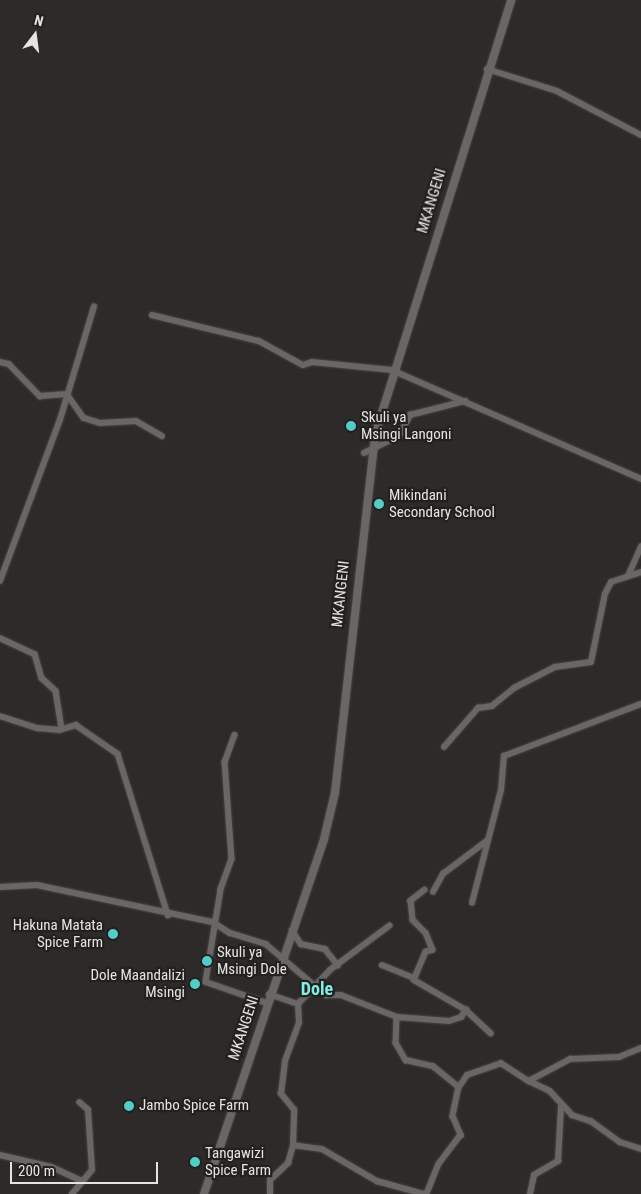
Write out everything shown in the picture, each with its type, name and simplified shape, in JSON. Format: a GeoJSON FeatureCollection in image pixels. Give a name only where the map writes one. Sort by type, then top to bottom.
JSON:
{"type":"FeatureCollection","features":[{"type":"Feature","properties":{"kind":"street","name":"MKANGENI"},"geometry":{"type":"LineString","coordinates":[[204,1194],[269,994],[324,839],[335,793],[366,494],[375,435],[396,375],[392,370],[511,0]]}},
{"type":"Feature","properties":{"kind":"street"},"geometry":{"type":"LineString","coordinates":[[488,69],[557,91],[641,135]]}},
{"type":"Feature","properties":{"kind":"street"},"geometry":{"type":"LineString","coordinates":[[0,581],[67,394],[94,307]]}},
{"type":"Feature","properties":{"kind":"street"},"geometry":{"type":"LineString","coordinates":[[152,315],[259,341],[303,365],[319,362],[392,370],[641,479]]}},
{"type":"Feature","properties":{"kind":"street"},"geometry":{"type":"LineString","coordinates":[[0,362],[9,364],[40,396],[67,394]]}},
{"type":"Feature","properties":{"kind":"street"},"geometry":{"type":"LineString","coordinates":[[67,394],[84,418],[100,423],[136,422],[162,436]]}},
{"type":"Feature","properties":{"kind":"street"},"geometry":{"type":"LineString","coordinates":[[364,453],[374,450],[399,436],[410,415],[464,401]]}},
{"type":"Feature","properties":{"kind":"street"},"geometry":{"type":"LineString","coordinates":[[628,576],[641,546]]}},
{"type":"Feature","properties":{"kind":"street"},"geometry":{"type":"LineString","coordinates":[[444,747],[478,708],[492,706],[514,688],[555,667],[591,662],[605,594],[612,582],[641,572]]}},
{"type":"Feature","properties":{"kind":"street"},"geometry":{"type":"LineString","coordinates":[[0,638],[35,654],[42,678],[56,691],[62,728]]}},
{"type":"Feature","properties":{"kind":"street"},"geometry":{"type":"LineString","coordinates":[[472,903],[501,790],[504,756],[641,704]]}},
{"type":"Feature","properties":{"kind":"street"},"geometry":{"type":"LineString","coordinates":[[0,716],[37,728],[82,727],[124,764],[168,915]]}},
{"type":"Feature","properties":{"kind":"street"},"geometry":{"type":"LineString","coordinates":[[235,735],[226,762],[232,859],[221,890],[218,924],[206,982],[267,1003]]}},
{"type":"Feature","properties":{"kind":"street"},"geometry":{"type":"LineString","coordinates":[[433,892],[443,874],[488,840]]}},
{"type":"Feature","properties":{"kind":"street"},"geometry":{"type":"LineString","coordinates":[[0,888],[37,885],[168,915],[218,924],[282,956],[316,984],[326,995],[338,994],[397,1017],[449,1022],[461,1018],[466,1010]]}},
{"type":"Feature","properties":{"kind":"street"},"geometry":{"type":"LineString","coordinates":[[414,978],[426,952],[433,950],[426,933],[413,920],[411,900],[425,890]]}},
{"type":"Feature","properties":{"kind":"street"},"geometry":{"type":"LineString","coordinates":[[270,1194],[270,1180],[288,1162],[293,1145],[294,1110],[281,1094],[285,1061],[300,1022],[298,1004],[316,984],[338,965],[389,926]]}},
{"type":"Feature","properties":{"kind":"street"},"geometry":{"type":"LineString","coordinates":[[292,930],[301,944],[325,949],[338,965]]}},
{"type":"Feature","properties":{"kind":"street"},"geometry":{"type":"LineString","coordinates":[[382,965],[414,978],[466,1010],[491,1033]]}},
{"type":"Feature","properties":{"kind":"street"},"geometry":{"type":"LineString","coordinates":[[269,994],[298,1004]]}},
{"type":"Feature","properties":{"kind":"street"},"geometry":{"type":"LineString","coordinates":[[397,1017],[396,1044],[406,1060],[433,1066],[459,1087]]}},
{"type":"Feature","properties":{"kind":"street"},"geometry":{"type":"LineString","coordinates":[[528,1081],[570,1059],[619,1057],[641,1048]]}},
{"type":"Feature","properties":{"kind":"street"},"geometry":{"type":"LineString","coordinates":[[293,1145],[322,1149],[377,1181],[425,1194],[439,1164],[461,1135],[453,1116],[459,1087],[467,1075],[501,1063],[528,1081],[550,1091],[561,1107],[641,1149]]}},
{"type":"Feature","properties":{"kind":"street"},"geometry":{"type":"LineString","coordinates":[[72,1194],[80,1180],[92,1170],[93,1154],[88,1110],[80,1104]]}},
{"type":"Feature","properties":{"kind":"street"},"geometry":{"type":"LineString","coordinates":[[530,1194],[534,1175],[558,1161],[561,1107]]}},
{"type":"Feature","properties":{"kind":"street"},"geometry":{"type":"LineString","coordinates":[[0,1155],[52,1167],[80,1180]]}},
{"type":"Feature","properties":{"kind":"place","name":"Skuli ya Msingi Langoni"},"geometry":{"type":"Point","coordinates":[351,426]}},
{"type":"Feature","properties":{"kind":"place","name":"Mikindani Secondary School"},"geometry":{"type":"Point","coordinates":[379,504]}},
{"type":"Feature","properties":{"kind":"place","name":"Hakuna Matata Spice Farm"},"geometry":{"type":"Point","coordinates":[113,934]}},
{"type":"Feature","properties":{"kind":"place","name":"Skuli ya Msingi Dole"},"geometry":{"type":"Point","coordinates":[207,961]}},
{"type":"Feature","properties":{"kind":"place","name":"Dole Maandalizi Msingi"},"geometry":{"type":"Point","coordinates":[195,984]}},
{"type":"Feature","properties":{"kind":"place","name":"Jambo Spice Farm"},"geometry":{"type":"Point","coordinates":[129,1106]}},
{"type":"Feature","properties":{"kind":"place","name":"Tangawizi Spice Farm"},"geometry":{"type":"Point","coordinates":[195,1162]}},
{"type":"Feature","properties":{"kind":"district","name":"Dole"},"geometry":{"type":"Point","coordinates":[317,989]}}]}
